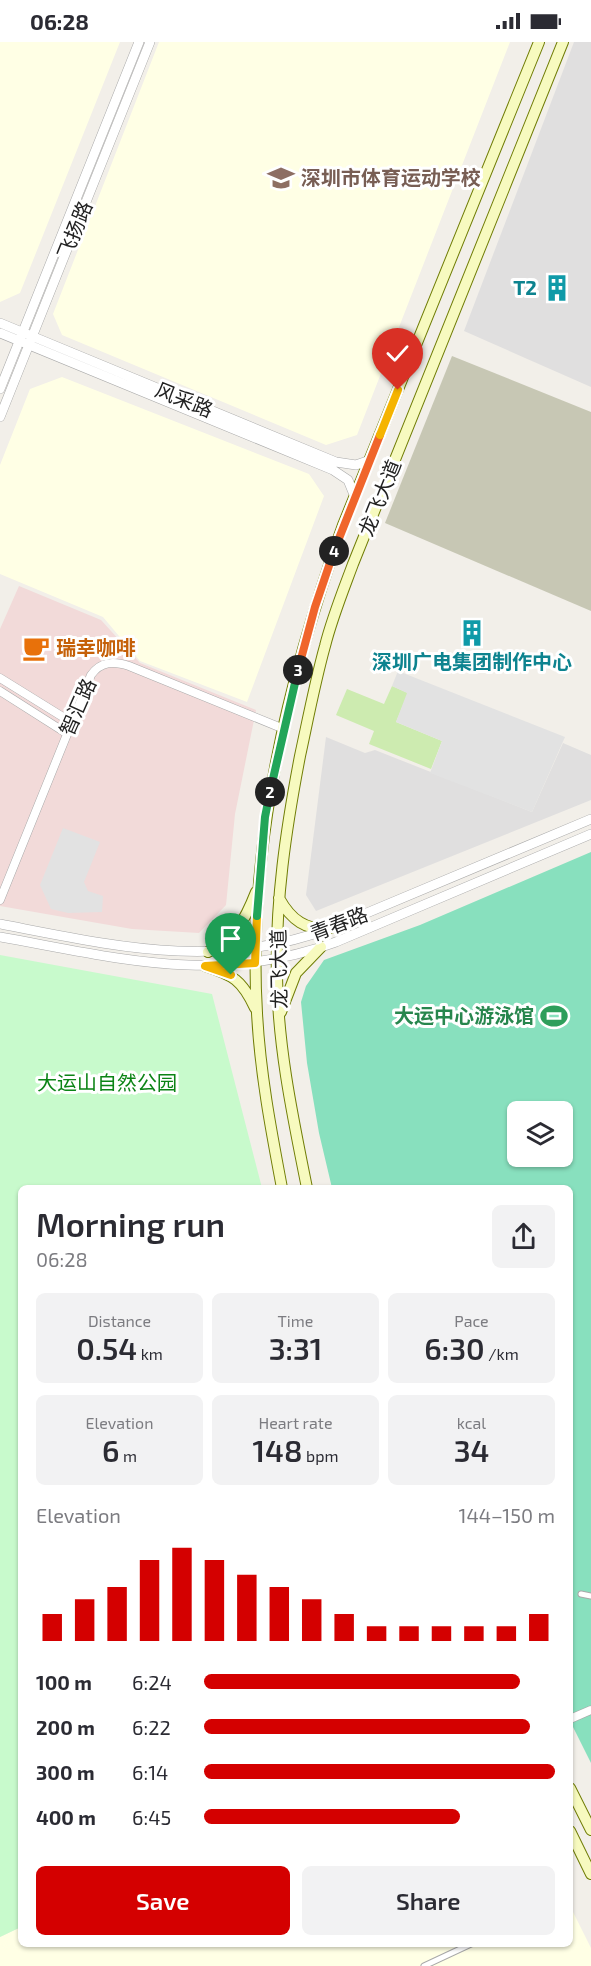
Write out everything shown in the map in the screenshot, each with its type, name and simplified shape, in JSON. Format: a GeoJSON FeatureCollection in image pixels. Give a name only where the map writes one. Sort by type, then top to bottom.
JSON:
{"type":"FeatureCollection","features":[{"type":"Feature","properties":{"kind":"main road","name":"龙飞大道"},"geometry":{"type":"LineString","coordinates":[[281,1185],[270,1130],[259,1051],[255,963],[265,817],[284,729],[315,607],[355,497],[540,42]]}},
{"type":"Feature","properties":{"kind":"main road","name":"龙飞大道"},"geometry":{"type":"LineString","coordinates":[[307,1185],[289,1096],[279,1018],[277,959],[278,897],[286,829],[308,719],[325,644],[337,608],[562,42]]}},
{"type":"Feature","properties":{"kind":"main road"},"geometry":{"type":"LineString","coordinates":[[208,952],[221,946],[239,929],[246,918],[259,884]]}},
{"type":"Feature","properties":{"kind":"main road"},"geometry":{"type":"LineString","coordinates":[[278,897],[285,910],[298,922],[312,928],[331,928]]}},
{"type":"Feature","properties":{"kind":"main road"},"geometry":{"type":"LineString","coordinates":[[279,1018],[296,973],[321,947]]}},
{"type":"Feature","properties":{"kind":"main road"},"geometry":{"type":"LineString","coordinates":[[205,966],[231,975],[238,980],[245,987],[256,1011]]}},
{"type":"Feature","properties":{"kind":"main road"},"geometry":{"type":"LineString","coordinates":[[573,1794],[591,1830]]}},
{"type":"Feature","properties":{"kind":"main road"},"geometry":{"type":"LineString","coordinates":[[573,1837],[591,1874]]}},
{"type":"Feature","properties":{"kind":"street","name":"飞扬路"},"geometry":{"type":"LineString","coordinates":[[0,417],[26,339],[140,42]]}},
{"type":"Feature","properties":{"kind":"street","name":"飞扬路"},"geometry":{"type":"LineString","coordinates":[[0,389],[26,339],[150,42]]}},
{"type":"Feature","properties":{"kind":"street","name":"风采路"},"geometry":{"type":"LineString","coordinates":[[0,323],[26,339],[333,470],[348,480],[355,497]]}},
{"type":"Feature","properties":{"kind":"street","name":"风采路"},"geometry":{"type":"LineString","coordinates":[[0,333],[26,339],[336,462],[356,465],[370,460]]}},
{"type":"Feature","properties":{"kind":"street","name":"智汇路"},"geometry":{"type":"LineString","coordinates":[[0,900],[66,733],[91,675],[101,665],[114,662],[129,666],[284,729]]}},
{"type":"Feature","properties":{"kind":"street"},"geometry":{"type":"LineString","coordinates":[[0,678],[71,722]]}},
{"type":"Feature","properties":{"kind":"street"},"geometry":{"type":"LineString","coordinates":[[0,691],[66,733]]}},
{"type":"Feature","properties":{"kind":"street","name":"青春路"},"geometry":{"type":"LineString","coordinates":[[0,924],[128,947],[180,952],[256,948],[301,939],[331,928],[591,819]]}},
{"type":"Feature","properties":{"kind":"street","name":"青春路"},"geometry":{"type":"LineString","coordinates":[[0,937],[141,962],[205,966],[255,963],[321,947],[591,834]]}},
{"type":"Feature","properties":{"kind":"street"},"geometry":{"type":"LineString","coordinates":[[581,1594],[591,1596]]}},
{"type":"Feature","properties":{"kind":"street"},"geometry":{"type":"LineString","coordinates":[[573,1718],[591,1710]]}},
{"type":"Feature","properties":{"kind":"street"},"geometry":{"type":"LineString","coordinates":[[424,1966],[465,1947]]}},
{"type":"Feature","properties":{"kind":"shaded area"},"geometry":{"type":"Polygon","coordinates":[[[0,42],[120,42],[20,293],[0,302],[0,42]]]}},
{"type":"Feature","properties":{"kind":"shaded area","name":"深圳市体育运动学校"},"geometry":{"type":"Polygon","coordinates":[[[159,42],[510,42],[357,435],[326,445],[62,335],[53,314],[159,42]]]}},
{"type":"Feature","properties":{"kind":"shaded area"},"geometry":{"type":"Polygon","coordinates":[[[574,42],[591,42],[591,387],[464,331],[574,42]]]}},
{"type":"Feature","properties":{"kind":"shaded area"},"geometry":{"type":"Polygon","coordinates":[[[452,356],[591,412],[591,611],[385,523],[452,356]]]}},
{"type":"Feature","properties":{"kind":"shaded area"},"geometry":{"type":"Polygon","coordinates":[[[62,377],[309,474],[324,496],[247,702],[140,661],[103,617],[0,574],[0,465],[30,389],[62,377]]]}},
{"type":"Feature","properties":{"kind":"shaded area"},"geometry":{"type":"Polygon","coordinates":[[[19,586],[101,620],[140,663],[256,710],[235,814],[226,905],[199,933],[132,929],[0,906],[0,629],[19,586]]]}},
{"type":"Feature","properties":{"kind":"shaded area"},"geometry":{"type":"Polygon","coordinates":[[[398,671],[565,737],[532,812],[430,773],[442,741],[396,722],[407,693],[392,686],[398,671]]]}},
{"type":"Feature","properties":{"kind":"shaded area"},"geometry":{"type":"Polygon","coordinates":[[[326,737],[365,753],[375,750],[532,812],[563,743],[591,755],[591,800],[316,911],[306,895],[326,737]]]}},
{"type":"Feature","properties":{"kind":"shaded area"},"geometry":{"type":"Polygon","coordinates":[[[63,828],[100,842],[84,882],[88,891],[103,896],[102,912],[68,913],[51,909],[40,885],[63,828]]]}},
{"type":"Feature","properties":{"kind":"shaded area"},"geometry":{"type":"Polygon","coordinates":[[[573,1912],[591,1948],[591,1966],[0,1966],[0,1937],[18,1928],[18,1947],[573,1947],[573,1912]]]}},
{"type":"Feature","properties":{"kind":"green space"},"geometry":{"type":"Polygon","coordinates":[[[392,686],[408,693],[396,722],[442,741],[431,769],[369,744],[374,731],[336,715],[347,689],[384,704],[392,686]]]}},
{"type":"Feature","properties":{"kind":"green space"},"geometry":{"type":"Polygon","coordinates":[[[591,852],[591,1763],[573,1727],[573,1185],[331,1185],[319,1133],[307,1063],[301,1002],[306,986],[324,960],[420,925],[591,852]]]}},
{"type":"Feature","properties":{"kind":"green space","name":"大运山自然公园"},"geometry":{"type":"Polygon","coordinates":[[[0,955],[212,994],[261,1185],[18,1185],[18,1928],[0,1937],[0,955]]]}},
{"type":"Feature","properties":{"kind":"place","name":"深圳市体育运动学校"},"geometry":{"type":"Point","coordinates":[281,178]}},
{"type":"Feature","properties":{"kind":"place","name":"T2"},"geometry":{"type":"Point","coordinates":[557,288]}},
{"type":"Feature","properties":{"kind":"place","name":"深圳广电集团制作中心"},"geometry":{"type":"Point","coordinates":[472,633]}},
{"type":"Feature","properties":{"kind":"place","name":"瑞幸咖啡"},"geometry":{"type":"Point","coordinates":[36,648]}},
{"type":"Feature","properties":{"kind":"place","name":"大运中心游泳馆"},"geometry":{"type":"Point","coordinates":[554,1016]}},
{"type":"Feature","properties":{"kind":"route"},"geometry":{"type":"LineString","coordinates":[[231,975],[205,966],[255,963],[265,817],[297,672],[315,607],[343,525],[398,390]]}}]}
